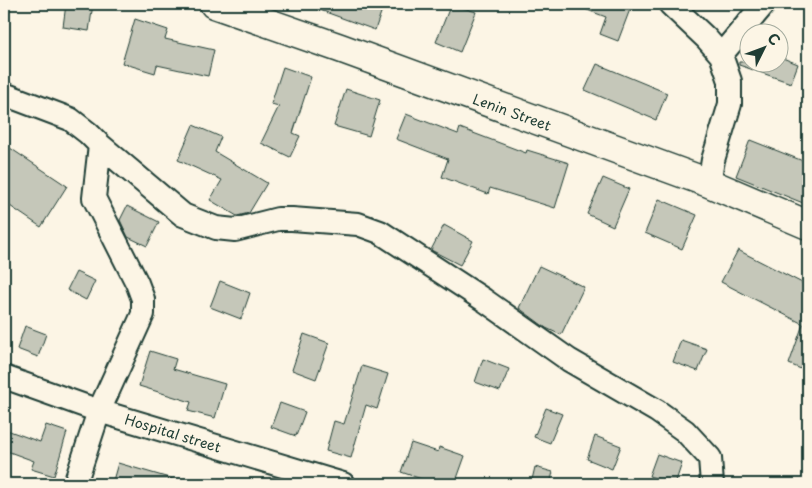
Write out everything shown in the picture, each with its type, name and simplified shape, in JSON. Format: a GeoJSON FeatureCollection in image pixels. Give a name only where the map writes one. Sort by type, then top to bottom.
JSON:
{"type":"FeatureCollection","features":[{"type":"Feature","properties":{"kind":"street","name":"Lenin Street"},"geometry":{"type":"LineString","coordinates":[[214,4],[709,183],[808,226]]}},
{"type":"Feature","properties":{"kind":"street"},"geometry":{"type":"LineString","coordinates":[[670,4],[721,55],[730,81],[730,104],[713,160],[709,183]]}},
{"type":"Feature","properties":{"kind":"street"},"geometry":{"type":"LineString","coordinates":[[721,55],[764,4]]}},
{"type":"Feature","properties":{"kind":"street"},"geometry":{"type":"LineString","coordinates":[[4,94],[70,119],[183,215],[216,228],[235,230],[278,219],[292,219],[358,224],[380,232],[484,300],[568,360],[657,411],[685,431],[710,458],[712,484]]}},
{"type":"Feature","properties":{"kind":"street"},"geometry":{"type":"LineString","coordinates":[[75,484],[99,411],[143,314],[142,298],[137,282],[94,198],[100,145]]}},
{"type":"Feature","properties":{"kind":"street","name":"Hospital street"},"geometry":{"type":"LineString","coordinates":[[4,378],[99,411],[343,484]]}},
{"type":"Feature","properties":{"kind":"building"},"geometry":{"type":"Polygon","coordinates":[[[66,4],[93,4],[89,31],[63,27],[66,4]]]}},
{"type":"Feature","properties":{"kind":"building"},"geometry":{"type":"Polygon","coordinates":[[[310,4],[384,4],[375,30],[309,6],[310,4]]]}},
{"type":"Feature","properties":{"kind":"building"},"geometry":{"type":"Polygon","coordinates":[[[451,4],[476,12],[460,52],[436,42],[451,4]]]}},
{"type":"Feature","properties":{"kind":"building"},"geometry":{"type":"Polygon","coordinates":[[[574,4],[632,4],[618,41],[600,34],[606,17],[574,4]]]}},
{"type":"Feature","properties":{"kind":"building"},"geometry":{"type":"Polygon","coordinates":[[[135,19],[168,30],[165,39],[214,50],[208,76],[157,65],[155,73],[122,63],[135,19]]]}},
{"type":"Feature","properties":{"kind":"building"},"geometry":{"type":"Polygon","coordinates":[[[790,61],[798,64],[791,83],[759,72],[790,72],[790,61]]]}},
{"type":"Feature","properties":{"kind":"building"},"geometry":{"type":"Polygon","coordinates":[[[597,64],[667,93],[656,120],[585,90],[597,64]]]}},
{"type":"Feature","properties":{"kind":"building"},"geometry":{"type":"Polygon","coordinates":[[[283,67],[311,77],[293,133],[300,136],[290,157],[261,143],[279,106],[271,104],[283,67]]]}},
{"type":"Feature","properties":{"kind":"building"},"geometry":{"type":"Polygon","coordinates":[[[346,89],[380,100],[369,136],[334,126],[346,89]]]}},
{"type":"Feature","properties":{"kind":"building"},"geometry":{"type":"Polygon","coordinates":[[[406,114],[458,134],[460,128],[526,153],[527,150],[569,163],[555,208],[490,188],[488,194],[442,177],[448,159],[396,139],[406,114]]]}},
{"type":"Feature","properties":{"kind":"building"},"geometry":{"type":"Polygon","coordinates":[[[193,125],[221,137],[215,152],[267,183],[249,213],[237,216],[210,200],[222,180],[178,160],[193,125]]]}},
{"type":"Feature","properties":{"kind":"building"},"geometry":{"type":"Polygon","coordinates":[[[750,140],[808,163],[808,205],[736,176],[750,140]]]}},
{"type":"Feature","properties":{"kind":"building"},"geometry":{"type":"Polygon","coordinates":[[[4,144],[67,186],[41,227],[4,202],[4,144]]]}},
{"type":"Feature","properties":{"kind":"building"},"geometry":{"type":"Polygon","coordinates":[[[603,178],[629,189],[613,226],[587,214],[603,178]]]}},
{"type":"Feature","properties":{"kind":"building"},"geometry":{"type":"Polygon","coordinates":[[[659,199],[697,215],[682,249],[645,233],[659,199]]]}},
{"type":"Feature","properties":{"kind":"building"},"geometry":{"type":"Polygon","coordinates":[[[127,206],[159,222],[147,246],[128,237],[120,220],[127,206]]]}},
{"type":"Feature","properties":{"kind":"building"},"geometry":{"type":"Polygon","coordinates":[[[444,225],[473,241],[460,265],[431,250],[444,225]]]}},
{"type":"Feature","properties":{"kind":"building"},"geometry":{"type":"Polygon","coordinates":[[[738,250],[808,286],[808,372],[789,364],[803,324],[721,282],[738,250]]]}},
{"type":"Feature","properties":{"kind":"building"},"geometry":{"type":"Polygon","coordinates":[[[539,266],[584,287],[561,335],[546,328],[519,308],[539,266]]]}},
{"type":"Feature","properties":{"kind":"building"},"geometry":{"type":"Polygon","coordinates":[[[76,272],[95,281],[86,300],[67,290],[76,272]]]}},
{"type":"Feature","properties":{"kind":"building"},"geometry":{"type":"Polygon","coordinates":[[[220,281],[250,293],[241,319],[210,307],[220,281]]]}},
{"type":"Feature","properties":{"kind":"building"},"geometry":{"type":"Polygon","coordinates":[[[25,326],[46,334],[38,357],[17,349],[25,326]]]}},
{"type":"Feature","properties":{"kind":"building"},"geometry":{"type":"Polygon","coordinates":[[[304,334],[329,343],[316,379],[292,370],[304,334]]]}},
{"type":"Feature","properties":{"kind":"building"},"geometry":{"type":"Polygon","coordinates":[[[681,340],[707,349],[698,371],[673,362],[681,340]]]}},
{"type":"Feature","properties":{"kind":"building"},"geometry":{"type":"Polygon","coordinates":[[[150,351],[176,359],[173,369],[225,384],[215,418],[188,411],[191,402],[139,386],[150,351]]]}},
{"type":"Feature","properties":{"kind":"building"},"geometry":{"type":"Polygon","coordinates":[[[483,359],[509,369],[500,391],[475,382],[483,359]]]}},
{"type":"Feature","properties":{"kind":"building"},"geometry":{"type":"Polygon","coordinates":[[[362,366],[388,374],[377,409],[366,405],[351,458],[326,451],[334,421],[344,424],[362,366]]]}},
{"type":"Feature","properties":{"kind":"building"},"geometry":{"type":"Polygon","coordinates":[[[280,403],[305,412],[296,436],[271,427],[280,403]]]}},
{"type":"Feature","properties":{"kind":"building"},"geometry":{"type":"Polygon","coordinates":[[[546,408],[562,414],[550,443],[534,437],[546,408]]]}},
{"type":"Feature","properties":{"kind":"building"},"geometry":{"type":"Polygon","coordinates":[[[46,425],[67,432],[54,476],[31,469],[34,461],[4,450],[4,429],[40,442],[46,425]]]}},
{"type":"Feature","properties":{"kind":"building"},"geometry":{"type":"Polygon","coordinates":[[[595,436],[621,446],[612,469],[587,459],[595,436]]]}},
{"type":"Feature","properties":{"kind":"building"},"geometry":{"type":"Polygon","coordinates":[[[411,443],[438,452],[439,447],[465,456],[455,484],[436,484],[401,472],[411,443]]]}},
{"type":"Feature","properties":{"kind":"building"},"geometry":{"type":"Polygon","coordinates":[[[657,454],[682,463],[675,484],[649,476],[657,454]]]}},
{"type":"Feature","properties":{"kind":"building"},"geometry":{"type":"Polygon","coordinates":[[[118,463],[176,480],[176,484],[112,484],[118,463]]]}},
{"type":"Feature","properties":{"kind":"building"},"geometry":{"type":"Polygon","coordinates":[[[535,467],[553,472],[550,484],[531,484],[535,467]]]}}]}
